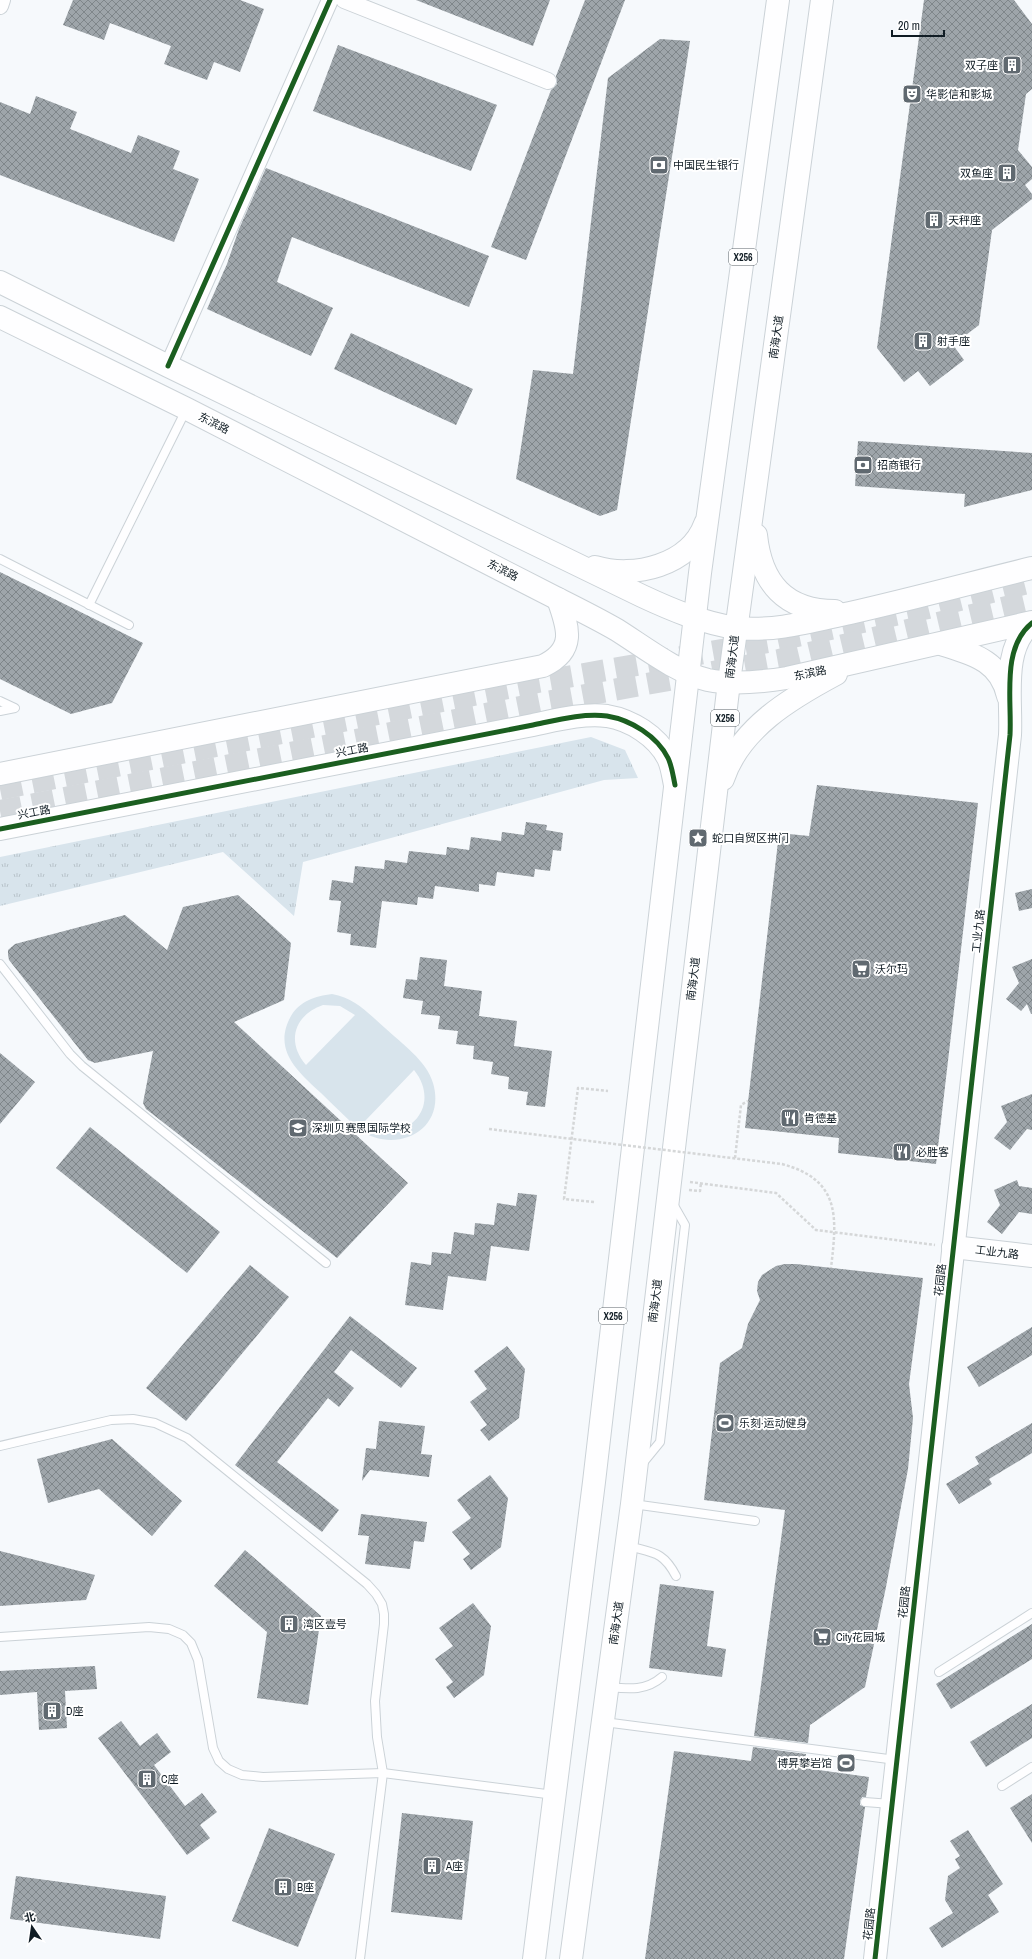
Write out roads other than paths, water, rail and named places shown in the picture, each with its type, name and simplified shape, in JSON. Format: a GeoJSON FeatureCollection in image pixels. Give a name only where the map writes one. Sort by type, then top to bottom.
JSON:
{"type":"FeatureCollection","features":[{"type":"Feature","properties":{"kind":"main road","name":"X256"},"geometry":{"type":"LineString","coordinates":[[534,1959],[594,1482],[688,673],[778,0]]}},
{"type":"Feature","properties":{"kind":"main road","name":"南海大道"},"geometry":{"type":"LineString","coordinates":[[570,1959],[627,1546],[729,682],[822,0]]}},
{"type":"Feature","properties":{"kind":"main road"},"geometry":{"type":"LineString","coordinates":[[0,282],[168,366],[642,596],[695,618],[736,628],[779,628],[866,609],[1032,568]]}},
{"type":"Feature","properties":{"kind":"main road","name":"东滨路"},"geometry":{"type":"LineString","coordinates":[[0,317],[187,409],[558,598],[615,629],[688,673],[708,680],[729,682],[768,681],[787,678],[1032,623]]}},
{"type":"Feature","properties":{"kind":"main road"},"geometry":{"type":"LineString","coordinates":[[754,502],[755,532],[761,563],[768,579],[776,590],[788,599],[804,607],[824,611],[866,609]]}},
{"type":"Feature","properties":{"kind":"main road"},"geometry":{"type":"LineString","coordinates":[[564,557],[598,568],[622,571],[649,568],[682,555],[703,530],[709,513]]}},
{"type":"Feature","properties":{"kind":"main road"},"geometry":{"type":"LineString","coordinates":[[0,774],[543,666],[558,656],[566,645],[567,625],[558,598]]}},
{"type":"Feature","properties":{"kind":"main road","name":"工业九路"},"geometry":{"type":"LineString","coordinates":[[1032,623],[1021,634],[1014,649],[1011,670],[1009,743],[954,1247],[1032,1256]]}},
{"type":"Feature","properties":{"kind":"main road","name":"工业九路"},"geometry":{"type":"LineString","coordinates":[[941,644],[971,654],[989,663],[996,670],[1005,685],[1010,707]]}},
{"type":"Feature","properties":{"kind":"main road"},"geometry":{"type":"LineString","coordinates":[[714,809],[727,767],[740,746],[757,726],[780,707],[856,663]]}},
{"type":"Feature","properties":{"kind":"main road","name":"兴工路"},"geometry":{"type":"LineString","coordinates":[[0,829],[586,716],[606,716],[626,722],[642,730],[656,741],[668,758],[673,771],[675,785]]}},
{"type":"Feature","properties":{"kind":"main road","name":"花园路"},"geometry":{"type":"LineString","coordinates":[[875,1959],[954,1247]]}},
{"type":"Feature","properties":{"kind":"street"},"geometry":{"type":"LineString","coordinates":[[0,6],[2,0]]}},
{"type":"Feature","properties":{"kind":"street"},"geometry":{"type":"LineString","coordinates":[[168,366],[330,0]]}},
{"type":"Feature","properties":{"kind":"street"},"geometry":{"type":"LineString","coordinates":[[344,0],[548,81]]}},
{"type":"Feature","properties":{"kind":"lane"},"geometry":{"type":"LineString","coordinates":[[89,605],[187,409]]}},
{"type":"Feature","properties":{"kind":"lane"},"geometry":{"type":"LineString","coordinates":[[0,559],[128,625]]}},
{"type":"Feature","properties":{"kind":"lane"},"geometry":{"type":"LineString","coordinates":[[0,701],[15,708],[0,710]]}},
{"type":"Feature","properties":{"kind":"lane"},"geometry":{"type":"LineString","coordinates":[[0,964],[70,1054],[82,1066],[326,1263]]}},
{"type":"Feature","properties":{"kind":"lane"},"geometry":{"type":"LineString","coordinates":[[0,1446],[111,1420],[133,1419],[155,1423],[173,1430],[187,1438],[367,1584],[376,1594],[382,1604],[384,1614],[375,1701],[377,1737],[383,1773],[360,1959]]}},
{"type":"Feature","properties":{"kind":"lane"},"geometry":{"type":"LineString","coordinates":[[632,1504],[755,1521]]}},
{"type":"Feature","properties":{"kind":"lane"},"geometry":{"type":"LineString","coordinates":[[627,1546],[661,1555],[669,1562],[676,1576]]}},
{"type":"Feature","properties":{"kind":"lane"},"geometry":{"type":"LineString","coordinates":[[939,1672],[1032,1614]]}},
{"type":"Feature","properties":{"kind":"lane"},"geometry":{"type":"LineString","coordinates":[[0,1637],[149,1627],[169,1629],[183,1635],[191,1643],[198,1660],[213,1748],[219,1761],[228,1769],[242,1775],[263,1777],[383,1773],[555,1795]]}},
{"type":"Feature","properties":{"kind":"lane"},"geometry":{"type":"LineString","coordinates":[[608,1687],[642,1688],[654,1684],[662,1677]]}},
{"type":"Feature","properties":{"kind":"lane"},"geometry":{"type":"LineString","coordinates":[[603,1722],[897,1760]]}},
{"type":"Feature","properties":{"kind":"lane"},"geometry":{"type":"LineString","coordinates":[[1002,1786],[1032,1767]]}},
{"type":"Feature","properties":{"kind":"lane"},"geometry":{"type":"LineString","coordinates":[[865,1802],[892,1804]]}},
{"type":"Feature","properties":{"kind":"tunnel"},"geometry":{"type":"LineString","coordinates":[[0,789],[538,682],[774,641],[928,608],[1032,582]]}},
{"type":"Feature","properties":{"kind":"tunnel"},"geometry":{"type":"LineString","coordinates":[[0,811],[541,703],[779,660],[1032,601]]}},
{"type":"Feature","properties":{"kind":"place","name":"双子座"},"geometry":{"type":"Point","coordinates":[1012,65]}},
{"type":"Feature","properties":{"kind":"place","name":"华影信和影城"},"geometry":{"type":"Point","coordinates":[912,94]}},
{"type":"Feature","properties":{"kind":"place","name":"中国民生银行"},"geometry":{"type":"Point","coordinates":[659,165]}},
{"type":"Feature","properties":{"kind":"place","name":"双鱼座"},"geometry":{"type":"Point","coordinates":[1007,173]}},
{"type":"Feature","properties":{"kind":"place","name":"天秤座"},"geometry":{"type":"Point","coordinates":[934,220]}},
{"type":"Feature","properties":{"kind":"place","name":"射手座"},"geometry":{"type":"Point","coordinates":[923,341]}},
{"type":"Feature","properties":{"kind":"place","name":"招商银行"},"geometry":{"type":"Point","coordinates":[863,465]}},
{"type":"Feature","properties":{"kind":"place","name":"蛇口自贸区拱门"},"geometry":{"type":"Point","coordinates":[698,838]}},
{"type":"Feature","properties":{"kind":"place","name":"沃尔玛"},"geometry":{"type":"Point","coordinates":[861,969]}},
{"type":"Feature","properties":{"kind":"place","name":"肯德基"},"geometry":{"type":"Point","coordinates":[790,1118]}},
{"type":"Feature","properties":{"kind":"place","name":"深圳贝赛思国际学校"},"geometry":{"type":"Point","coordinates":[298,1128]}},
{"type":"Feature","properties":{"kind":"place","name":"必胜客"},"geometry":{"type":"Point","coordinates":[902,1152]}},
{"type":"Feature","properties":{"kind":"place","name":"乐刻·运动健身"},"geometry":{"type":"Point","coordinates":[725,1423]}},
{"type":"Feature","properties":{"kind":"place","name":"湾区壹号"},"geometry":{"type":"Point","coordinates":[289,1624]}},
{"type":"Feature","properties":{"kind":"place","name":"City花园城"},"geometry":{"type":"Point","coordinates":[822,1637]}},
{"type":"Feature","properties":{"kind":"place","name":"D座"},"geometry":{"type":"Point","coordinates":[52,1711]}},
{"type":"Feature","properties":{"kind":"place","name":"博昇攀岩馆"},"geometry":{"type":"Point","coordinates":[846,1763]}},
{"type":"Feature","properties":{"kind":"place","name":"C座"},"geometry":{"type":"Point","coordinates":[147,1779]}},
{"type":"Feature","properties":{"kind":"place","name":"A座"},"geometry":{"type":"Point","coordinates":[432,1866]}},
{"type":"Feature","properties":{"kind":"place","name":"B座"},"geometry":{"type":"Point","coordinates":[283,1887]}}]}
